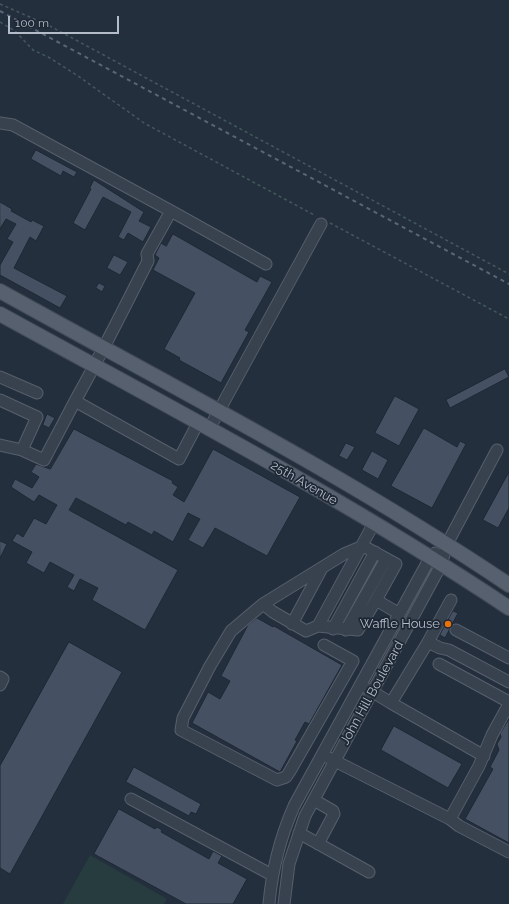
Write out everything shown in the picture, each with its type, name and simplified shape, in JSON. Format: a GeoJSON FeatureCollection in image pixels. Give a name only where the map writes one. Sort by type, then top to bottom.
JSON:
{"type":"FeatureCollection","features":[{"type":"Feature","properties":{"kind":"main road","name":"25th Avenue"},"geometry":{"type":"LineString","coordinates":[[0,291],[322,470],[446,544],[509,585]]}},
{"type":"Feature","properties":{"kind":"main road","name":"25th Avenue"},"geometry":{"type":"LineString","coordinates":[[0,314],[312,487],[436,561],[509,608]]}},
{"type":"Feature","properties":{"kind":"main road"},"geometry":{"type":"LineString","coordinates":[[312,487],[322,470]]}},
{"type":"Feature","properties":{"kind":"street"},"geometry":{"type":"LineString","coordinates":[[0,122],[13,125],[266,264]]}},
{"type":"Feature","properties":{"kind":"street"},"geometry":{"type":"LineString","coordinates":[[0,445],[22,450],[44,460],[104,349],[111,332],[148,261],[148,254],[171,211]]}},
{"type":"Feature","properties":{"kind":"street"},"geometry":{"type":"LineString","coordinates":[[75,401],[179,459],[204,426],[218,412],[322,221]]}},
{"type":"Feature","properties":{"kind":"street"},"geometry":{"type":"LineString","coordinates":[[0,377],[37,393]]}},
{"type":"Feature","properties":{"kind":"street"},"geometry":{"type":"LineString","coordinates":[[0,400],[38,417],[22,450]]}},
{"type":"Feature","properties":{"kind":"street"},"geometry":{"type":"LineString","coordinates":[[446,544],[497,450]]}},
{"type":"Feature","properties":{"kind":"street"},"geometry":{"type":"LineString","coordinates":[[318,626],[363,546],[374,523]]}},
{"type":"Feature","properties":{"kind":"street","name":"John Hill Boulevard"},"geometry":{"type":"LineString","coordinates":[[284,904],[289,864],[299,833],[314,800],[374,692],[436,561],[446,544]]}},
{"type":"Feature","properties":{"kind":"street"},"geometry":{"type":"LineString","coordinates":[[263,604],[292,624],[306,631],[318,626],[333,629],[358,630],[396,564],[363,546],[344,554],[263,604],[231,631],[210,666],[183,718],[181,728],[184,732],[277,780],[283,779],[290,771],[353,661],[324,645]]}},
{"type":"Feature","properties":{"kind":"street"},"geometry":{"type":"LineString","coordinates":[[333,629],[375,552]]}},
{"type":"Feature","properties":{"kind":"street"},"geometry":{"type":"LineString","coordinates":[[346,630],[386,559]]}},
{"type":"Feature","properties":{"kind":"street","name":"John Hill Boulevard"},"geometry":{"type":"LineString","coordinates":[[269,904],[272,875],[285,827],[322,754],[398,613],[436,561]]}},
{"type":"Feature","properties":{"kind":"street"},"geometry":{"type":"LineString","coordinates":[[292,624],[322,568]]}},
{"type":"Feature","properties":{"kind":"street"},"geometry":{"type":"LineString","coordinates":[[273,612],[285,591]]}},
{"type":"Feature","properties":{"kind":"street"},"geometry":{"type":"LineString","coordinates":[[376,600],[398,613]]}},
{"type":"Feature","properties":{"kind":"street"},"geometry":{"type":"LineString","coordinates":[[391,703],[428,642],[451,600]]}},
{"type":"Feature","properties":{"kind":"street"},"geometry":{"type":"LineString","coordinates":[[456,630],[509,658]]}},
{"type":"Feature","properties":{"kind":"street"},"geometry":{"type":"LineString","coordinates":[[428,642],[440,648],[449,650],[509,682]]}},
{"type":"Feature","properties":{"kind":"street"},"geometry":{"type":"LineString","coordinates":[[438,664],[509,704],[492,735],[484,756],[450,819]]}},
{"type":"Feature","properties":{"kind":"street"},"geometry":{"type":"LineString","coordinates":[[0,677],[3,679],[0,684]]}},
{"type":"Feature","properties":{"kind":"street"},"geometry":{"type":"LineString","coordinates":[[360,685],[484,756]]}},
{"type":"Feature","properties":{"kind":"street","name":"John Hill Boulevard"},"geometry":{"type":"LineString","coordinates":[[322,754],[335,761]]}},
{"type":"Feature","properties":{"kind":"street"},"geometry":{"type":"LineString","coordinates":[[335,761],[450,819],[459,826],[509,852]]}},
{"type":"Feature","properties":{"kind":"street"},"geometry":{"type":"LineString","coordinates":[[131,799],[272,875]]}},
{"type":"Feature","properties":{"kind":"street"},"geometry":{"type":"LineString","coordinates":[[314,800],[334,811],[334,814],[318,844]]}},
{"type":"Feature","properties":{"kind":"street"},"geometry":{"type":"LineString","coordinates":[[299,833],[369,872]]}},
{"type":"Feature","properties":{"kind":"path"},"geometry":{"type":"LineString","coordinates":[[0,4],[48,25],[509,274]]}},
{"type":"Feature","properties":{"kind":"path"},"geometry":{"type":"LineString","coordinates":[[0,22],[15,31],[33,50],[50,58],[78,76],[144,123],[322,221],[509,319]]}},
{"type":"Feature","properties":{"kind":"green space"},"geometry":{"type":"Polygon","coordinates":[[[90,855],[167,899],[164,904],[63,904],[90,855]]]}},
{"type":"Feature","properties":{"kind":"building"},"geometry":{"type":"Polygon","coordinates":[[[36,150],[77,172],[74,177],[63,171],[61,176],[31,159],[36,150]]]}},
{"type":"Feature","properties":{"kind":"building"},"geometry":{"type":"Polygon","coordinates":[[[94,180],[144,212],[139,221],[151,227],[143,242],[128,233],[124,240],[118,237],[131,212],[103,197],[85,230],[73,223],[91,189],[90,188],[94,180]]]}},
{"type":"Feature","properties":{"kind":"building"},"geometry":{"type":"Polygon","coordinates":[[[0,202],[12,209],[11,211],[31,222],[32,220],[44,226],[36,241],[30,237],[14,268],[67,296],[60,308],[0,275],[0,265],[13,242],[7,239],[16,224],[6,219],[0,229],[0,202]]]}},
{"type":"Feature","properties":{"kind":"building"},"geometry":{"type":"Polygon","coordinates":[[[173,234],[257,282],[260,276],[272,282],[245,330],[249,332],[221,383],[179,360],[180,358],[164,349],[195,293],[153,270],[159,258],[155,255],[161,243],[166,246],[173,234]]]}},
{"type":"Feature","properties":{"kind":"building"},"geometry":{"type":"Polygon","coordinates":[[[114,255],[128,262],[120,275],[107,268],[114,255]]]}},
{"type":"Feature","properties":{"kind":"building"},"geometry":{"type":"Polygon","coordinates":[[[99,283],[105,286],[102,292],[96,288],[99,283]]]}},
{"type":"Feature","properties":{"kind":"building"},"geometry":{"type":"Polygon","coordinates":[[[505,369],[509,377],[450,408],[446,400],[505,369]]]}},
{"type":"Feature","properties":{"kind":"building"},"geometry":{"type":"Polygon","coordinates":[[[395,396],[419,409],[399,446],[375,433],[395,396]]]}},
{"type":"Feature","properties":{"kind":"building"},"geometry":{"type":"Polygon","coordinates":[[[47,414],[55,418],[49,428],[43,425],[47,414]]]}},
{"type":"Feature","properties":{"kind":"building"},"geometry":{"type":"Polygon","coordinates":[[[424,428],[457,447],[460,441],[466,444],[432,508],[391,486],[424,428]]]}},
{"type":"Feature","properties":{"kind":"building"},"geometry":{"type":"Polygon","coordinates":[[[74,429],[173,481],[172,483],[178,487],[173,495],[184,502],[213,449],[300,497],[267,556],[215,528],[203,548],[188,540],[200,519],[188,513],[173,542],[154,531],[152,535],[128,522],[126,525],[76,498],[69,510],[178,570],[145,630],[92,600],[98,588],[80,579],[74,591],[67,587],[74,575],[50,562],[44,573],[26,563],[32,552],[12,541],[17,533],[23,537],[34,518],[46,524],[57,505],[39,495],[34,502],[11,487],[15,479],[32,488],[39,477],[31,472],[36,464],[50,469],[74,429]]]}},
{"type":"Feature","properties":{"kind":"building"},"geometry":{"type":"Polygon","coordinates":[[[346,443],[355,447],[347,460],[339,456],[346,443]]]}},
{"type":"Feature","properties":{"kind":"building"},"geometry":{"type":"Polygon","coordinates":[[[372,451],[388,460],[378,479],[362,470],[372,451]]]}},
{"type":"Feature","properties":{"kind":"building"},"geometry":{"type":"Polygon","coordinates":[[[509,472],[509,508],[498,528],[483,520],[509,472]]]}},
{"type":"Feature","properties":{"kind":"building"},"geometry":{"type":"Polygon","coordinates":[[[0,541],[7,544],[0,558],[0,541]]]}},
{"type":"Feature","properties":{"kind":"building","name":"Waffle House"},"geometry":{"type":"Polygon","coordinates":[[[453,611],[458,613],[445,638],[440,635],[453,611]]]}},
{"type":"Feature","properties":{"kind":"building"},"geometry":{"type":"Polygon","coordinates":[[[257,618],[273,627],[274,626],[342,665],[309,724],[305,722],[295,740],[297,741],[280,772],[192,723],[208,692],[220,699],[230,681],[221,676],[248,625],[257,618]]]}},
{"type":"Feature","properties":{"kind":"building"},"geometry":{"type":"Polygon","coordinates":[[[69,642],[122,672],[10,874],[0,868],[0,766],[69,642]]]}},
{"type":"Feature","properties":{"kind":"building"},"geometry":{"type":"Polygon","coordinates":[[[509,719],[509,843],[465,819],[493,769],[490,767],[499,750],[497,744],[501,737],[500,734],[509,719]]]}},
{"type":"Feature","properties":{"kind":"building"},"geometry":{"type":"Polygon","coordinates":[[[394,726],[462,764],[448,788],[381,750],[394,726]]]}},
{"type":"Feature","properties":{"kind":"building"},"geometry":{"type":"Polygon","coordinates":[[[134,767],[201,804],[196,814],[191,812],[189,816],[126,782],[134,767]]]}},
{"type":"Feature","properties":{"kind":"building"},"geometry":{"type":"Polygon","coordinates":[[[119,809],[155,829],[157,827],[162,830],[161,832],[209,859],[213,851],[222,856],[218,863],[247,879],[233,904],[186,904],[94,854],[119,809]]]}},
{"type":"Feature","properties":{"kind":"railway"},"geometry":{"type":"LineString","coordinates":[[0,11],[509,284]]}},
{"type":"Feature","properties":{"kind":"place","name":"Waffle House"},"geometry":{"type":"Point","coordinates":[448,624]}}]}
